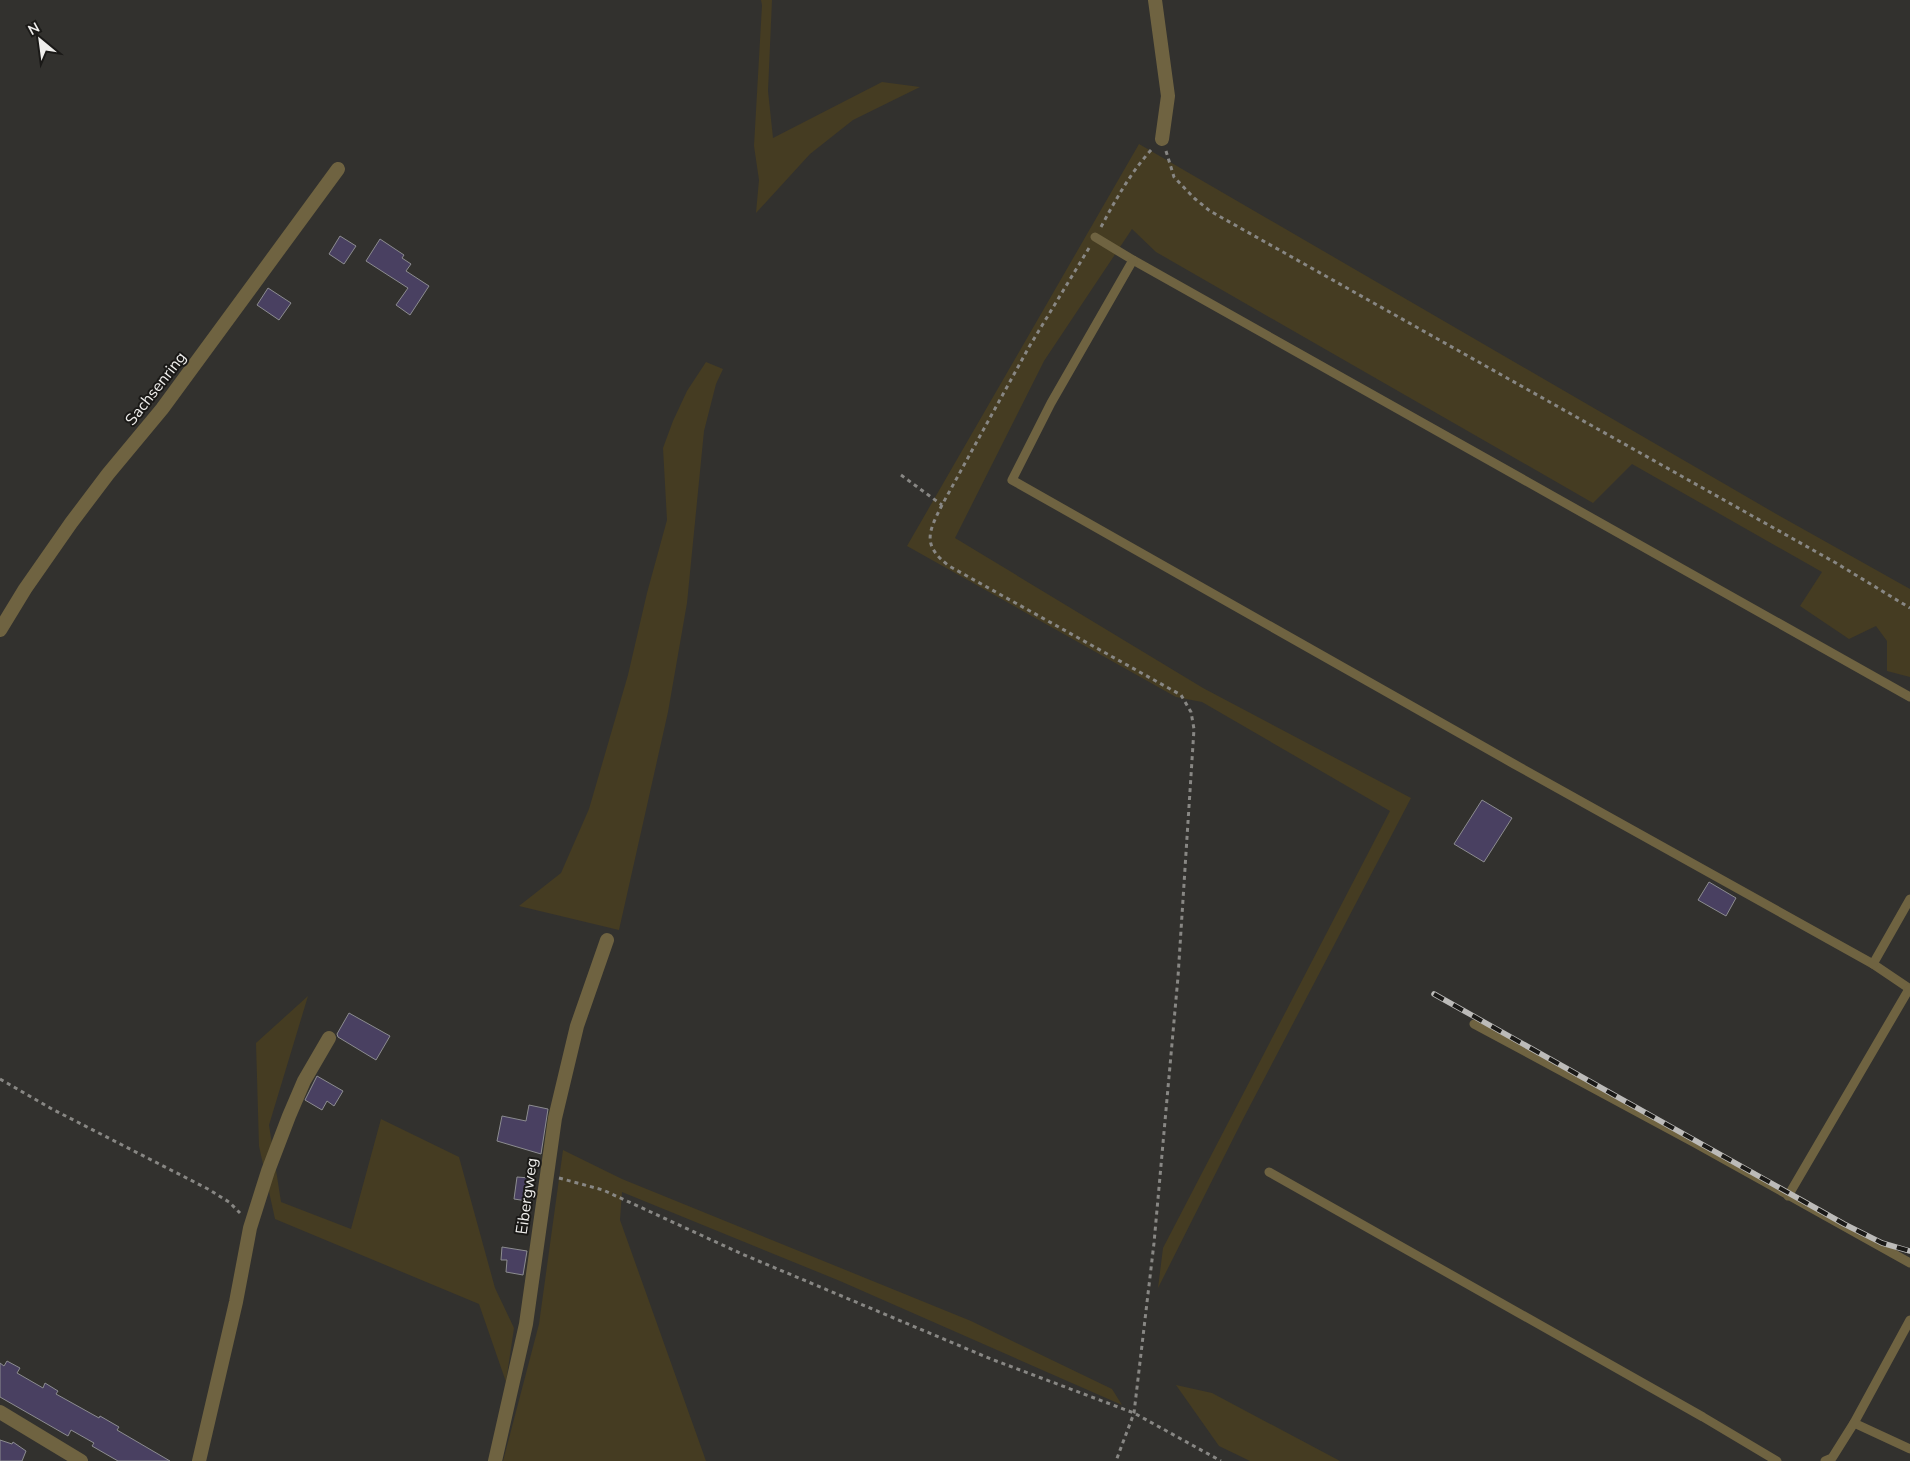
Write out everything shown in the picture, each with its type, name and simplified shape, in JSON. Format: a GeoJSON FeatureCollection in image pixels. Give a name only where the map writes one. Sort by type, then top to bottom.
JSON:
{"type":"FeatureCollection","features":[{"type":"Feature","properties":{"kind":"street"},"geometry":{"type":"LineString","coordinates":[[1155,0],[1168,96],[1162,139]]}},
{"type":"Feature","properties":{"kind":"street","name":"Sachsenring"},"geometry":{"type":"LineString","coordinates":[[0,630],[25,589],[71,524],[108,474],[162,409],[338,169]]}},
{"type":"Feature","properties":{"kind":"street","name":"Eibergweg"},"geometry":{"type":"LineString","coordinates":[[495,1461],[526,1324],[555,1118],[577,1026],[607,940]]}},
{"type":"Feature","properties":{"kind":"street"},"geometry":{"type":"LineString","coordinates":[[199,1461],[236,1302],[250,1228],[268,1171],[289,1116],[304,1081],[329,1038]]}},
{"type":"Feature","properties":{"kind":"street"},"geometry":{"type":"LineString","coordinates":[[0,1412],[81,1461]]}},
{"type":"Feature","properties":{"kind":"lane"},"geometry":{"type":"LineString","coordinates":[[1096,237],[1133,260],[1910,697]]}},
{"type":"Feature","properties":{"kind":"lane"},"geometry":{"type":"LineString","coordinates":[[1133,260],[1051,403],[1012,480],[1514,764],[1873,964],[1910,989],[1788,1196]]}},
{"type":"Feature","properties":{"kind":"lane"},"geometry":{"type":"LineString","coordinates":[[1873,964],[1910,899]]}},
{"type":"Feature","properties":{"kind":"lane"},"geometry":{"type":"LineString","coordinates":[[1474,1024],[1695,1143],[1910,1263]]}},
{"type":"Feature","properties":{"kind":"lane"},"geometry":{"type":"LineString","coordinates":[[1269,1172],[1703,1417],[1777,1461]]}},
{"type":"Feature","properties":{"kind":"lane"},"geometry":{"type":"LineString","coordinates":[[1825,1461],[1832,1458],[1854,1423],[1910,1320]]}},
{"type":"Feature","properties":{"kind":"lane"},"geometry":{"type":"LineString","coordinates":[[1854,1423],[1910,1449]]}},
{"type":"Feature","properties":{"kind":"path"},"geometry":{"type":"LineString","coordinates":[[1116,1461],[1134,1413],[1160,1185],[1177,987],[1194,729],[1191,712],[1181,695],[949,566],[937,557],[930,546],[930,533],[942,505],[1030,347],[1140,162],[1162,139],[1174,177],[1194,198],[1210,211],[1836,562],[1910,608]]}},
{"type":"Feature","properties":{"kind":"path"},"geometry":{"type":"LineString","coordinates":[[901,475],[942,505]]}},
{"type":"Feature","properties":{"kind":"path"},"geometry":{"type":"LineString","coordinates":[[0,1079],[52,1109],[208,1188],[229,1202],[240,1213],[250,1228]]}},
{"type":"Feature","properties":{"kind":"path"},"geometry":{"type":"LineString","coordinates":[[547,1175],[603,1190],[742,1254],[991,1359],[1134,1413],[1221,1461]]}},
{"type":"Feature","properties":{"kind":"shaded area"},"geometry":{"type":"Polygon","coordinates":[[[761,0],[772,0],[768,91],[773,138],[882,82],[920,87],[853,120],[810,154],[756,213],[759,180],[754,146],[761,0]]]}},
{"type":"Feature","properties":{"kind":"shaded area"},"geometry":{"type":"Polygon","coordinates":[[[1139,144],[1778,515],[1910,589],[1910,677],[1887,671],[1887,641],[1876,626],[1849,639],[1800,606],[1822,572],[1632,464],[1593,503],[1156,252],[1132,229],[1044,361],[955,538],[1203,688],[1411,798],[1242,1121],[1158,1288],[1163,1248],[1390,811],[1202,702],[1176,697],[907,546],[1139,144]]]}},
{"type":"Feature","properties":{"kind":"shaded area"},"geometry":{"type":"Polygon","coordinates":[[[706,362],[723,369],[716,384],[704,431],[687,603],[668,712],[619,930],[519,906],[561,873],[589,809],[628,675],[647,593],[667,520],[663,448],[687,391],[706,362]]]}},
{"type":"Feature","properties":{"kind":"shaded area"},"geometry":{"type":"Polygon","coordinates":[[[308,996],[269,1125],[281,1202],[351,1229],[381,1119],[459,1157],[495,1288],[514,1328],[506,1382],[479,1304],[275,1219],[259,1146],[256,1043],[308,996]]]}},
{"type":"Feature","properties":{"kind":"shaded area"},"geometry":{"type":"Polygon","coordinates":[[[563,1150],[622,1179],[971,1321],[1112,1389],[1122,1405],[840,1281],[622,1192],[620,1220],[706,1461],[503,1461],[539,1324],[563,1150]]]}},
{"type":"Feature","properties":{"kind":"shaded area"},"geometry":{"type":"Polygon","coordinates":[[[1176,1385],[1212,1393],[1340,1461],[1250,1461],[1219,1446],[1176,1385]]]}},
{"type":"Feature","properties":{"kind":"building"},"geometry":{"type":"Polygon","coordinates":[[[340,236],[356,246],[344,264],[329,254],[340,236]]]}},
{"type":"Feature","properties":{"kind":"building"},"geometry":{"type":"Polygon","coordinates":[[[380,239],[404,255],[402,258],[411,264],[406,271],[429,286],[410,315],[396,305],[408,288],[366,261],[380,239]]]}},
{"type":"Feature","properties":{"kind":"building"},"geometry":{"type":"Polygon","coordinates":[[[268,288],[291,303],[279,320],[257,305],[268,288]]]}},
{"type":"Feature","properties":{"kind":"building"},"geometry":{"type":"Polygon","coordinates":[[[1482,800],[1512,818],[1484,862],[1454,844],[1482,800]]]}},
{"type":"Feature","properties":{"kind":"building"},"geometry":{"type":"Polygon","coordinates":[[[1709,882],[1736,898],[1726,916],[1698,900],[1709,882]]]}},
{"type":"Feature","properties":{"kind":"building"},"geometry":{"type":"Polygon","coordinates":[[[349,1013],[390,1036],[376,1060],[338,1037],[337,1034],[349,1013]]]}},
{"type":"Feature","properties":{"kind":"building"},"geometry":{"type":"Polygon","coordinates":[[[317,1076],[343,1091],[334,1106],[327,1101],[322,1110],[305,1100],[317,1076]]]}},
{"type":"Feature","properties":{"kind":"building"},"geometry":{"type":"Polygon","coordinates":[[[529,1105],[548,1109],[541,1154],[497,1141],[502,1116],[526,1121],[529,1105]]]}},
{"type":"Feature","properties":{"kind":"building"},"geometry":{"type":"Polygon","coordinates":[[[517,1177],[530,1178],[527,1201],[514,1199],[517,1177]]]}},
{"type":"Feature","properties":{"kind":"building"},"geometry":{"type":"Polygon","coordinates":[[[502,1247],[527,1251],[523,1275],[506,1272],[507,1260],[501,1260],[502,1247]]]}},
{"type":"Feature","properties":{"kind":"building"},"geometry":{"type":"Polygon","coordinates":[[[7,1361],[20,1368],[17,1373],[43,1388],[45,1383],[58,1391],[56,1394],[119,1427],[117,1430],[170,1461],[118,1461],[92,1446],[94,1443],[71,1430],[68,1436],[0,1397],[0,1363],[4,1366],[7,1361]]]}},
{"type":"Feature","properties":{"kind":"building"},"geometry":{"type":"Polygon","coordinates":[[[0,1440],[12,1444],[13,1442],[26,1451],[22,1461],[0,1461],[0,1440]]]}},
{"type":"Feature","properties":{"kind":"railway"},"geometry":{"type":"LineString","coordinates":[[1434,994],[1844,1224],[1882,1243],[1910,1251]]}}]}
